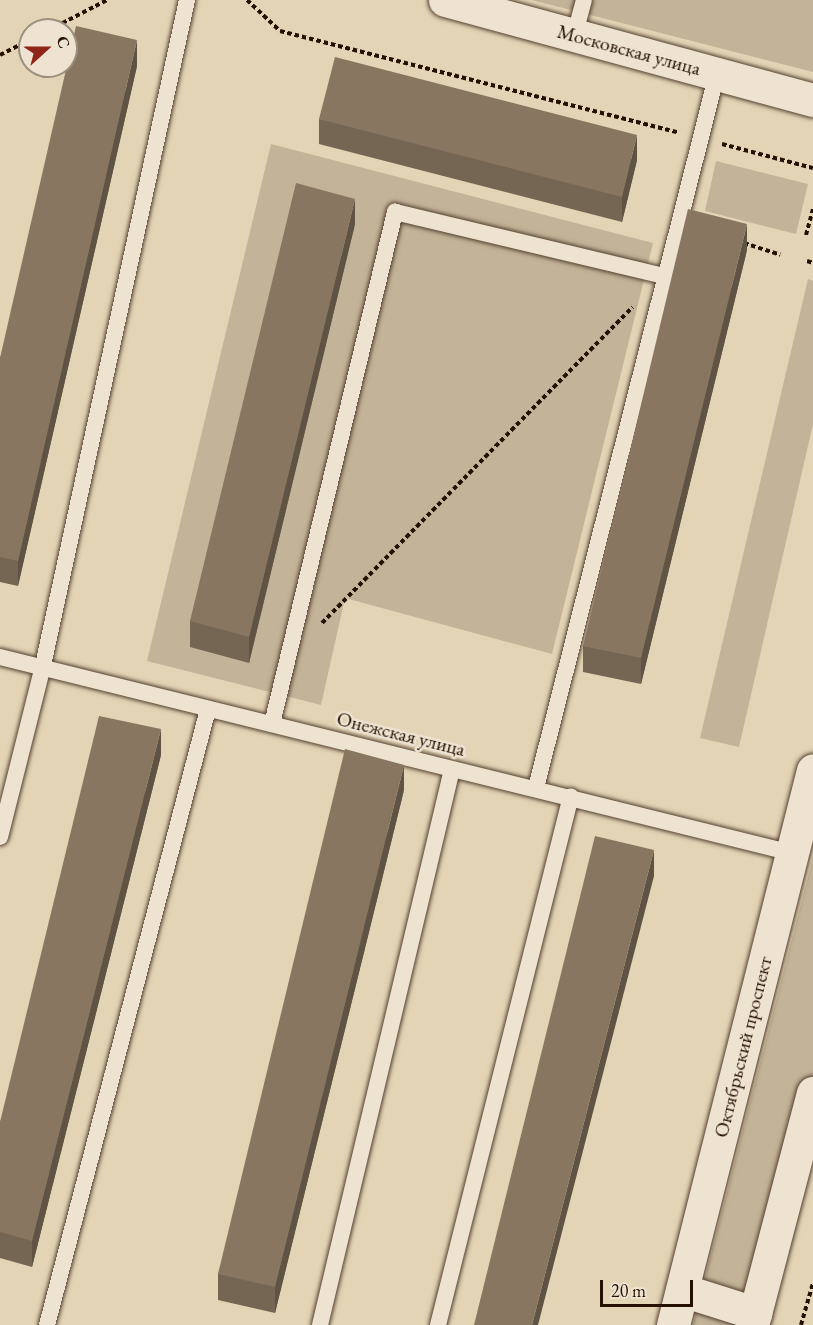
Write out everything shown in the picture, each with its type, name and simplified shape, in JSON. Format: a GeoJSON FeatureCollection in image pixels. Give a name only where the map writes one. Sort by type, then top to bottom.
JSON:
{"type":"FeatureCollection","features":[{"type":"Feature","properties":{"kind":"main road","name":"Московская улица"},"geometry":{"type":"LineString","coordinates":[[445,0],[574,37],[813,100]]}},
{"type":"Feature","properties":{"kind":"main road","name":"Октябрьский проспект"},"geometry":{"type":"LineString","coordinates":[[673,1325],[813,770]]}},
{"type":"Feature","properties":{"kind":"main road"},"geometry":{"type":"LineString","coordinates":[[682,1290],[754,1319],[813,1093]]}},
{"type":"Feature","properties":{"kind":"lane"},"geometry":{"type":"LineString","coordinates":[[0,837],[42,670],[187,0]]}},
{"type":"Feature","properties":{"kind":"lane"},"geometry":{"type":"LineString","coordinates":[[574,37],[584,0]]}},
{"type":"Feature","properties":{"kind":"lane"},"geometry":{"type":"LineString","coordinates":[[536,788],[663,276],[717,74]]}},
{"type":"Feature","properties":{"kind":"lane"},"geometry":{"type":"LineString","coordinates":[[272,724],[395,212],[663,276]]}},
{"type":"Feature","properties":{"kind":"lane","name":"Онежская улица"},"geometry":{"type":"LineString","coordinates":[[0,657],[42,670],[571,796],[792,853]]}},
{"type":"Feature","properties":{"kind":"lane"},"geometry":{"type":"LineString","coordinates":[[47,1325],[208,709]]}},
{"type":"Feature","properties":{"kind":"lane"},"geometry":{"type":"LineString","coordinates":[[320,1325],[452,769]]}},
{"type":"Feature","properties":{"kind":"lane"},"geometry":{"type":"LineString","coordinates":[[438,1325],[571,796]]}},
{"type":"Feature","properties":{"kind":"path"},"geometry":{"type":"LineString","coordinates":[[72,18],[107,0]]}},
{"type":"Feature","properties":{"kind":"path"},"geometry":{"type":"LineString","coordinates":[[247,0],[280,31],[813,168]]}},
{"type":"Feature","properties":{"kind":"path"},"geometry":{"type":"LineString","coordinates":[[0,55],[18,45]]}},
{"type":"Feature","properties":{"kind":"path"},"geometry":{"type":"LineString","coordinates":[[806,235],[813,209]]}},
{"type":"Feature","properties":{"kind":"path"},"geometry":{"type":"LineString","coordinates":[[740,241],[780,255]]}},
{"type":"Feature","properties":{"kind":"path"},"geometry":{"type":"LineString","coordinates":[[807,261],[813,262]]}},
{"type":"Feature","properties":{"kind":"path"},"geometry":{"type":"LineString","coordinates":[[287,661],[663,276]]}},
{"type":"Feature","properties":{"kind":"path"},"geometry":{"type":"LineString","coordinates":[[801,1325],[813,1282]]}},
{"type":"Feature","properties":{"kind":"shaded area"},"geometry":{"type":"Polygon","coordinates":[[[532,0],[813,0],[813,72],[532,0]]]}},
{"type":"Feature","properties":{"kind":"shaded area"},"geometry":{"type":"Polygon","coordinates":[[[271,144],[653,243],[552,654],[345,598],[321,705],[147,661],[271,144]]]}},
{"type":"Feature","properties":{"kind":"shaded area"},"geometry":{"type":"Polygon","coordinates":[[[716,161],[808,184],[796,234],[705,211],[716,161]]]}},
{"type":"Feature","properties":{"kind":"shaded area"},"geometry":{"type":"Polygon","coordinates":[[[808,279],[813,281],[813,424],[739,747],[700,738],[808,279]]]}},
{"type":"Feature","properties":{"kind":"shaded area"},"geometry":{"type":"Polygon","coordinates":[[[813,857],[813,1093],[752,1325],[693,1325],[813,857]]]}},
{"type":"Feature","properties":{"kind":"building"},"geometry":{"type":"Polygon","coordinates":[[[78,26],[137,40],[18,561],[0,557],[0,358],[64,78],[78,78],[78,26]]]}},
{"type":"Feature","properties":{"kind":"building"},"geometry":{"type":"Polygon","coordinates":[[[335,57],[637,135],[622,197],[319,119],[335,57]]]}},
{"type":"Feature","properties":{"kind":"building"},"geometry":{"type":"Polygon","coordinates":[[[296,183],[355,199],[249,637],[190,621],[296,183]]]}},
{"type":"Feature","properties":{"kind":"building"},"geometry":{"type":"Polygon","coordinates":[[[688,209],[747,224],[641,658],[583,646],[688,209]]]}},
{"type":"Feature","properties":{"kind":"building"},"geometry":{"type":"Polygon","coordinates":[[[99,716],[161,729],[32,1241],[0,1232],[0,1122],[99,716]]]}},
{"type":"Feature","properties":{"kind":"building"},"geometry":{"type":"Polygon","coordinates":[[[345,749],[404,765],[275,1287],[218,1274],[345,749]]]}},
{"type":"Feature","properties":{"kind":"building"},"geometry":{"type":"Polygon","coordinates":[[[595,836],[654,850],[532,1325],[474,1325],[595,836]]]}}]}
